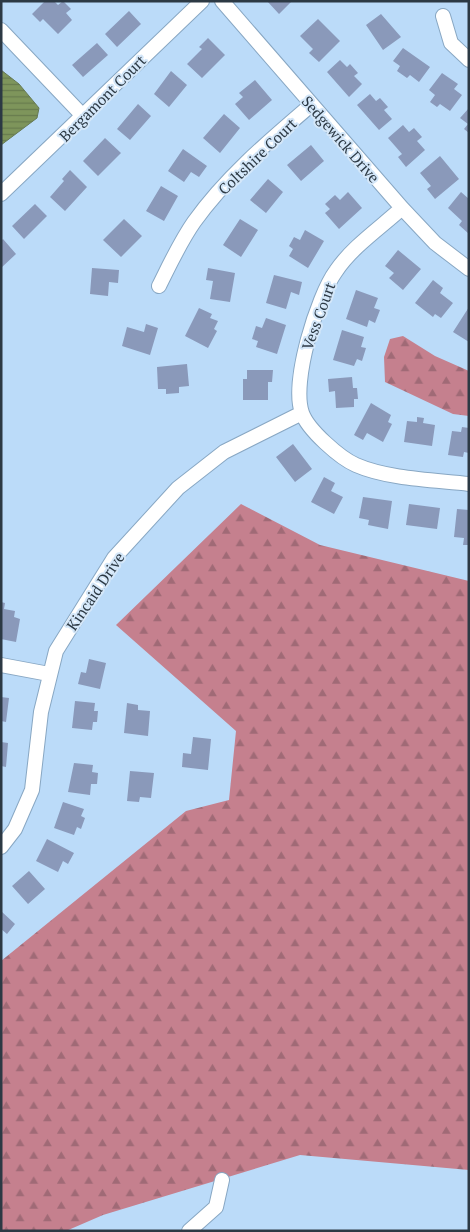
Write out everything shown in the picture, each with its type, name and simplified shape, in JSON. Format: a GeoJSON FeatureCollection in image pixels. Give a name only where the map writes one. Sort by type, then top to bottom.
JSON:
{"type":"FeatureCollection","features":[{"type":"Feature","properties":{"kind":"street","name":"Bergamont Court"},"geometry":{"type":"LineString","coordinates":[[1,194],[202,1]]}},
{"type":"Feature","properties":{"kind":"street","name":"Sedgewick Drive"},"geometry":{"type":"LineString","coordinates":[[222,1],[310,105],[402,208],[435,243],[469,269]]}},
{"type":"Feature","properties":{"kind":"street"},"geometry":{"type":"LineString","coordinates":[[443,16],[451,43],[469,60]]}},
{"type":"Feature","properties":{"kind":"street"},"geometry":{"type":"LineString","coordinates":[[1,30],[84,116]]}},
{"type":"Feature","properties":{"kind":"street","name":"Coltshire Court"},"geometry":{"type":"LineString","coordinates":[[159,286],[182,241],[211,201],[244,164],[310,105]]}},
{"type":"Feature","properties":{"kind":"street","name":"Vess Court"},"geometry":{"type":"LineString","coordinates":[[302,413],[300,385],[302,360],[308,337],[327,286],[340,265],[402,208]]}},
{"type":"Feature","properties":{"kind":"street"},"geometry":{"type":"LineString","coordinates":[[302,413],[337,454],[357,465],[378,472],[469,484]]}},
{"type":"Feature","properties":{"kind":"street","name":"Kincaid Drive"},"geometry":{"type":"LineString","coordinates":[[1,848],[15,829],[32,790],[41,712],[56,651],[114,558],[178,488],[224,452],[302,413]]}},
{"type":"Feature","properties":{"kind":"street"},"geometry":{"type":"LineString","coordinates":[[1,665],[49,674]]}},
{"type":"Feature","properties":{"kind":"street"},"geometry":{"type":"LineString","coordinates":[[189,1231],[216,1207],[222,1180]]}},
{"type":"Feature","properties":{"kind":"green space"},"geometry":{"type":"Polygon","coordinates":[[[403,336],[435,356],[469,371],[469,416],[453,414],[385,382],[384,357],[390,339],[403,336]]]}},
{"type":"Feature","properties":{"kind":"green space"},"geometry":{"type":"Polygon","coordinates":[[[241,504],[320,545],[469,581],[469,1170],[300,1155],[103,1215],[66,1231],[1,1231],[1,961],[186,811],[229,800],[236,731],[116,625],[241,504]]]}},
{"type":"Feature","properties":{"kind":"shaded area"},"geometry":{"type":"Polygon","coordinates":[[[1,70],[19,84],[39,108],[37,118],[1,145],[1,70]]]}},
{"type":"Feature","properties":{"kind":"building"},"geometry":{"type":"Polygon","coordinates":[[[45,1],[54,1],[58,5],[63,1],[71,9],[66,13],[72,20],[58,34],[43,19],[40,22],[32,14],[45,1]]]}},
{"type":"Feature","properties":{"kind":"building"},"geometry":{"type":"Polygon","coordinates":[[[267,1],[292,1],[279,14],[267,1]]]}},
{"type":"Feature","properties":{"kind":"building"},"geometry":{"type":"Polygon","coordinates":[[[129,11],[141,24],[117,47],[105,34],[129,11]]]}},
{"type":"Feature","properties":{"kind":"building"},"geometry":{"type":"Polygon","coordinates":[[[381,14],[401,37],[383,50],[366,25],[381,14]]]}},
{"type":"Feature","properties":{"kind":"building"},"geometry":{"type":"Polygon","coordinates":[[[318,19],[340,41],[319,62],[309,53],[313,49],[300,36],[318,19]]]}},
{"type":"Feature","properties":{"kind":"building"},"geometry":{"type":"Polygon","coordinates":[[[208,38],[225,55],[202,78],[187,64],[202,49],[199,47],[208,38]]]}},
{"type":"Feature","properties":{"kind":"building"},"geometry":{"type":"Polygon","coordinates":[[[97,43],[108,55],[83,77],[72,65],[97,43]]]}},
{"type":"Feature","properties":{"kind":"building"},"geometry":{"type":"Polygon","coordinates":[[[403,48],[430,67],[419,82],[410,75],[407,78],[397,71],[400,66],[393,61],[403,48]]]}},
{"type":"Feature","properties":{"kind":"building"},"geometry":{"type":"Polygon","coordinates":[[[340,60],[347,67],[350,64],[358,73],[354,76],[362,84],[349,97],[327,72],[340,60]]]}},
{"type":"Feature","properties":{"kind":"building"},"geometry":{"type":"Polygon","coordinates":[[[171,71],[187,85],[169,107],[154,94],[171,71]]]}},
{"type":"Feature","properties":{"kind":"building"},"geometry":{"type":"Polygon","coordinates":[[[442,73],[458,84],[454,89],[462,95],[450,111],[440,104],[437,107],[430,102],[435,95],[429,90],[442,73]]]}},
{"type":"Feature","properties":{"kind":"building"},"geometry":{"type":"Polygon","coordinates":[[[255,80],[272,100],[249,120],[235,104],[243,97],[239,93],[255,80]]]}},
{"type":"Feature","properties":{"kind":"building"},"geometry":{"type":"Polygon","coordinates":[[[370,94],[376,101],[380,98],[388,107],[384,110],[392,119],[379,130],[357,105],[370,94]]]}},
{"type":"Feature","properties":{"kind":"building"},"geometry":{"type":"Polygon","coordinates":[[[138,104],[151,116],[130,140],[117,129],[138,104]]]}},
{"type":"Feature","properties":{"kind":"building"},"geometry":{"type":"Polygon","coordinates":[[[469,108],[469,133],[464,129],[468,124],[460,118],[469,108]]]}},
{"type":"Feature","properties":{"kind":"building"},"geometry":{"type":"Polygon","coordinates":[[[224,114],[240,128],[220,153],[203,138],[224,114]]]}},
{"type":"Feature","properties":{"kind":"building"},"geometry":{"type":"Polygon","coordinates":[[[403,125],[409,132],[414,128],[422,137],[417,141],[425,150],[406,167],[398,157],[402,154],[388,138],[403,125]]]}},
{"type":"Feature","properties":{"kind":"building"},"geometry":{"type":"Polygon","coordinates":[[[105,138],[121,153],[98,176],[83,161],[105,138]]]}},
{"type":"Feature","properties":{"kind":"building"},"geometry":{"type":"Polygon","coordinates":[[[311,145],[324,161],[301,181],[287,165],[311,145]]]}},
{"type":"Feature","properties":{"kind":"building"},"geometry":{"type":"Polygon","coordinates":[[[183,149],[207,166],[199,177],[191,172],[184,182],[168,171],[183,149]]]}},
{"type":"Feature","properties":{"kind":"building"},"geometry":{"type":"Polygon","coordinates":[[[440,156],[459,179],[435,199],[427,189],[431,186],[420,173],[440,156]]]}},
{"type":"Feature","properties":{"kind":"building"},"geometry":{"type":"Polygon","coordinates":[[[70,170],[87,187],[65,211],[50,197],[64,181],[62,179],[70,170]]]}},
{"type":"Feature","properties":{"kind":"building"},"geometry":{"type":"Polygon","coordinates":[[[268,179],[283,192],[266,213],[250,200],[268,179]]]}},
{"type":"Feature","properties":{"kind":"building"},"geometry":{"type":"Polygon","coordinates":[[[161,186],[178,196],[164,221],[146,211],[161,186]]]}},
{"type":"Feature","properties":{"kind":"building"},"geometry":{"type":"Polygon","coordinates":[[[348,192],[362,208],[339,229],[325,213],[330,209],[325,204],[335,195],[340,200],[348,192]]]}},
{"type":"Feature","properties":{"kind":"building"},"geometry":{"type":"Polygon","coordinates":[[[461,192],[469,199],[469,234],[459,225],[462,221],[448,208],[461,192]]]}},
{"type":"Feature","properties":{"kind":"building"},"geometry":{"type":"Polygon","coordinates":[[[35,204],[47,216],[24,239],[12,226],[35,204]]]}},
{"type":"Feature","properties":{"kind":"building"},"geometry":{"type":"Polygon","coordinates":[[[124,219],[142,236],[121,257],[103,240],[124,219]]]}},
{"type":"Feature","properties":{"kind":"building"},"geometry":{"type":"Polygon","coordinates":[[[240,219],[258,230],[241,257],[223,245],[240,219]]]}},
{"type":"Feature","properties":{"kind":"building"},"geometry":{"type":"Polygon","coordinates":[[[305,230],[324,241],[308,268],[289,256],[293,249],[289,246],[294,237],[300,240],[305,230]]]}},
{"type":"Feature","properties":{"kind":"building"},"geometry":{"type":"Polygon","coordinates":[[[3,239],[16,254],[1,268],[1,241],[3,239]]]}},
{"type":"Feature","properties":{"kind":"building"},"geometry":{"type":"Polygon","coordinates":[[[398,250],[421,269],[403,290],[389,278],[394,273],[385,266],[398,250]]]}},
{"type":"Feature","properties":{"kind":"building"},"geometry":{"type":"Polygon","coordinates":[[[92,268],[119,270],[118,283],[109,282],[108,296],[90,294],[92,268]]]}},
{"type":"Feature","properties":{"kind":"building"},"geometry":{"type":"Polygon","coordinates":[[[208,268],[235,273],[230,302],[210,299],[213,281],[206,280],[208,268]]]}},
{"type":"Feature","properties":{"kind":"building"},"geometry":{"type":"Polygon","coordinates":[[[274,275],[302,282],[299,295],[291,292],[286,309],[266,303],[274,275]]]}},
{"type":"Feature","properties":{"kind":"building"},"geometry":{"type":"Polygon","coordinates":[[[433,280],[443,288],[440,293],[453,303],[441,318],[435,314],[433,317],[415,303],[433,280]]]}},
{"type":"Feature","properties":{"kind":"building"},"geometry":{"type":"Polygon","coordinates":[[[356,290],[378,298],[374,308],[380,310],[375,323],[369,320],[367,327],[346,319],[356,290]]]}},
{"type":"Feature","properties":{"kind":"building"},"geometry":{"type":"Polygon","coordinates":[[[469,307],[469,342],[453,332],[469,307]]]}},
{"type":"Feature","properties":{"kind":"building"},"geometry":{"type":"Polygon","coordinates":[[[199,308],[212,314],[210,318],[218,321],[214,329],[217,331],[208,348],[185,336],[199,308]]]}},
{"type":"Feature","properties":{"kind":"building"},"geometry":{"type":"Polygon","coordinates":[[[266,318],[286,325],[277,354],[256,347],[258,341],[252,339],[256,326],[262,328],[266,318]]]}},
{"type":"Feature","properties":{"kind":"building"},"geometry":{"type":"Polygon","coordinates":[[[146,324],[158,328],[150,355],[122,346],[127,327],[144,332],[146,324]]]}},
{"type":"Feature","properties":{"kind":"building"},"geometry":{"type":"Polygon","coordinates":[[[342,330],[364,337],[361,347],[366,348],[362,361],[357,359],[354,366],[333,360],[342,330]]]}},
{"type":"Feature","properties":{"kind":"building"},"geometry":{"type":"Polygon","coordinates":[[[187,364],[189,386],[179,387],[179,393],[166,394],[166,389],[158,389],[157,367],[187,364]]]}},
{"type":"Feature","properties":{"kind":"building"},"geometry":{"type":"Polygon","coordinates":[[[247,370],[273,370],[272,382],[268,382],[268,400],[243,400],[243,379],[247,379],[247,370]]]}},
{"type":"Feature","properties":{"kind":"building"},"geometry":{"type":"Polygon","coordinates":[[[352,377],[353,388],[357,388],[358,399],[354,399],[354,407],[336,408],[335,391],[329,392],[328,379],[352,377]]]}},
{"type":"Feature","properties":{"kind":"building"},"geometry":{"type":"Polygon","coordinates":[[[371,403],[391,415],[388,422],[392,424],[383,442],[367,433],[363,440],[354,435],[371,403]]]}},
{"type":"Feature","properties":{"kind":"building"},"geometry":{"type":"Polygon","coordinates":[[[417,417],[424,418],[423,423],[435,425],[432,446],[404,442],[407,421],[417,422],[417,417]]]}},
{"type":"Feature","properties":{"kind":"building"},"geometry":{"type":"Polygon","coordinates":[[[462,427],[469,428],[469,453],[464,452],[463,457],[448,455],[452,431],[461,432],[462,427]]]}},
{"type":"Feature","properties":{"kind":"building"},"geometry":{"type":"Polygon","coordinates":[[[293,444],[312,469],[295,482],[276,457],[293,444]]]}},
{"type":"Feature","properties":{"kind":"building"},"geometry":{"type":"Polygon","coordinates":[[[324,477],[335,483],[331,491],[343,497],[334,514],[311,502],[324,477]]]}},
{"type":"Feature","properties":{"kind":"building"},"geometry":{"type":"Polygon","coordinates":[[[363,497],[392,501],[388,529],[368,525],[369,520],[359,518],[363,497]]]}},
{"type":"Feature","properties":{"kind":"building"},"geometry":{"type":"Polygon","coordinates":[[[409,504],[440,508],[437,529],[406,525],[409,504]]]}},
{"type":"Feature","properties":{"kind":"building"},"geometry":{"type":"Polygon","coordinates":[[[457,509],[469,510],[469,545],[463,545],[464,538],[454,537],[457,509]]]}},
{"type":"Feature","properties":{"kind":"building"},"geometry":{"type":"Polygon","coordinates":[[[1,602],[5,603],[4,609],[15,611],[14,617],[20,619],[16,642],[1,639],[1,602]]]}},
{"type":"Feature","properties":{"kind":"building"},"geometry":{"type":"Polygon","coordinates":[[[89,659],[106,663],[100,689],[78,684],[81,672],[86,673],[89,659]]]}},
{"type":"Feature","properties":{"kind":"building"},"geometry":{"type":"Polygon","coordinates":[[[1,697],[9,698],[6,722],[1,721],[1,697]]]}},
{"type":"Feature","properties":{"kind":"building"},"geometry":{"type":"Polygon","coordinates":[[[75,701],[95,703],[94,711],[98,711],[97,722],[93,722],[92,730],[72,728],[75,701]]]}},
{"type":"Feature","properties":{"kind":"building"},"geometry":{"type":"Polygon","coordinates":[[[127,703],[138,705],[138,710],[150,711],[148,736],[124,733],[127,703]]]}},
{"type":"Feature","properties":{"kind":"building"},"geometry":{"type":"Polygon","coordinates":[[[193,737],[211,739],[208,770],[182,767],[183,753],[191,754],[193,737]]]}},
{"type":"Feature","properties":{"kind":"building"},"geometry":{"type":"Polygon","coordinates":[[[1,742],[8,743],[6,767],[1,766],[1,742]]]}},
{"type":"Feature","properties":{"kind":"building"},"geometry":{"type":"Polygon","coordinates":[[[74,763],[93,765],[92,772],[98,773],[97,784],[91,784],[90,795],[68,792],[74,763]]]}},
{"type":"Feature","properties":{"kind":"building"},"geometry":{"type":"Polygon","coordinates":[[[130,771],[154,773],[151,798],[140,797],[139,802],[127,801],[130,771]]]}},
{"type":"Feature","properties":{"kind":"building"},"geometry":{"type":"Polygon","coordinates":[[[63,802],[84,809],[81,816],[85,818],[81,829],[77,827],[74,835],[54,828],[63,802]]]}},
{"type":"Feature","properties":{"kind":"building"},"geometry":{"type":"Polygon","coordinates":[[[47,839],[74,853],[68,864],[63,861],[58,872],[36,861],[47,839]]]}},
{"type":"Feature","properties":{"kind":"building"},"geometry":{"type":"Polygon","coordinates":[[[29,871],[45,889],[28,904],[12,886],[29,871]]]}},
{"type":"Feature","properties":{"kind":"building"},"geometry":{"type":"Polygon","coordinates":[[[1,911],[15,924],[7,934],[1,929],[1,911]]]}}]}
